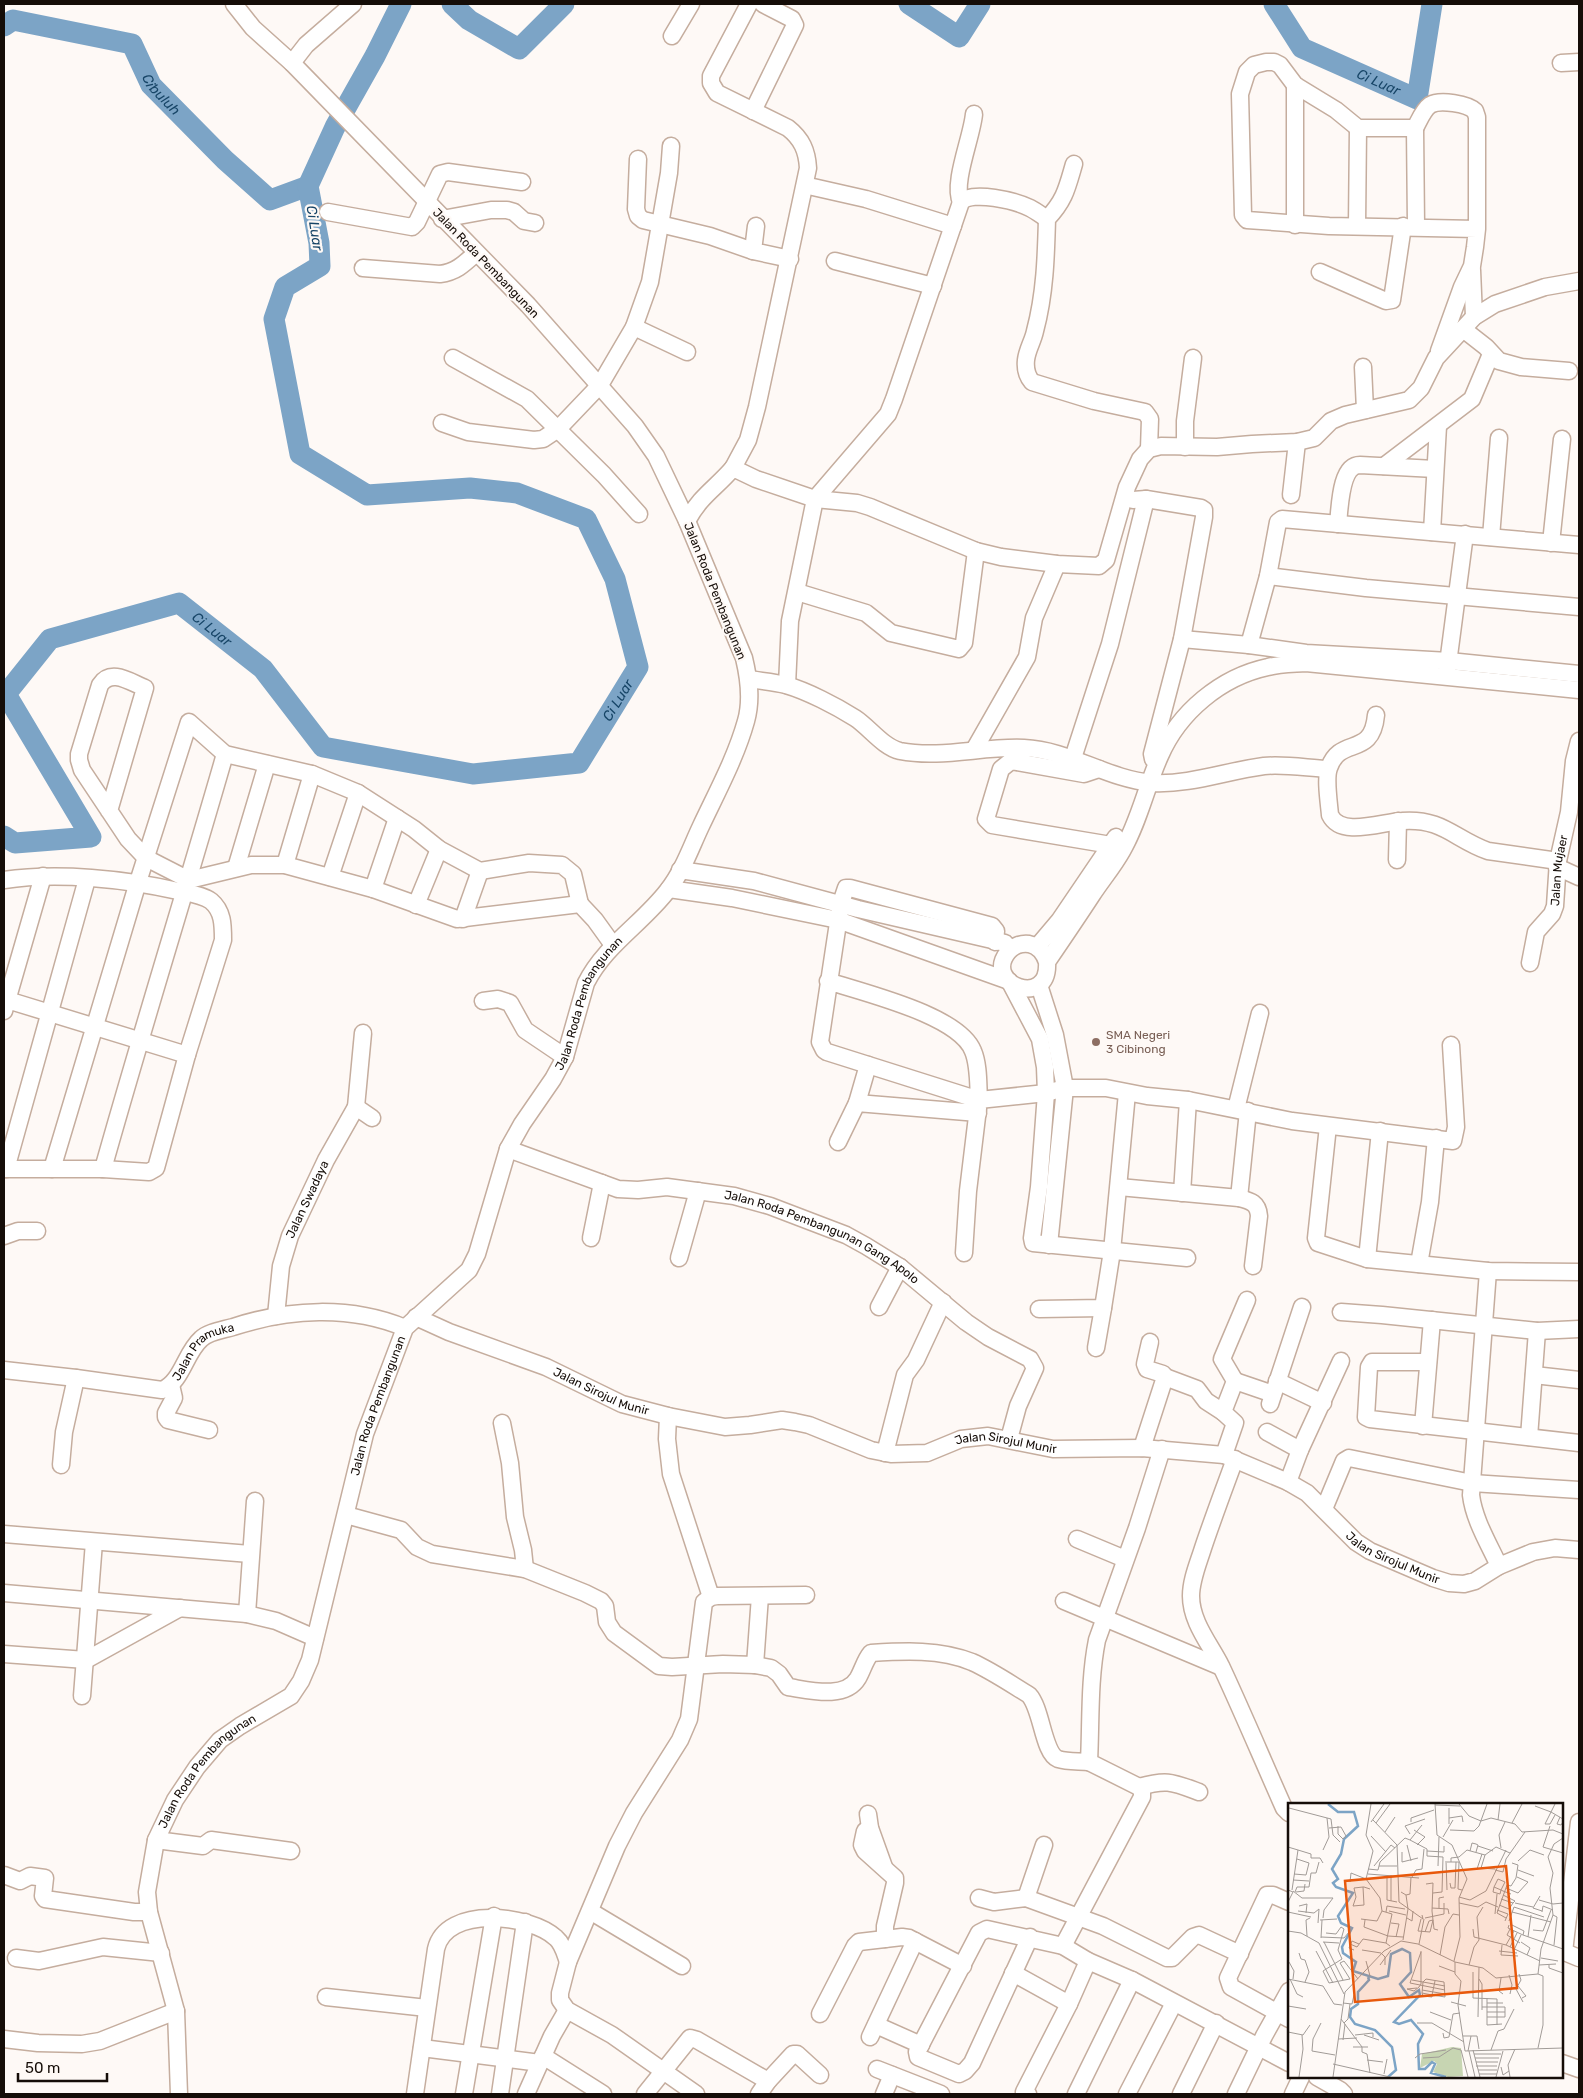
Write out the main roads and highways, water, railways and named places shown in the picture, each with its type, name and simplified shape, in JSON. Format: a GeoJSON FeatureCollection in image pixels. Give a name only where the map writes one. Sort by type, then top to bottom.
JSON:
{"type":"FeatureCollection","features":[{"type":"Feature","properties":{"kind":"waterway","name":"Ci Luar"},"geometry":{"type":"LineString","coordinates":[[4,836],[15,843],[91,837],[6,694],[50,639],[179,603],[263,669],[323,747],[473,774],[579,763],[638,667],[615,579],[586,519],[517,493],[470,488],[367,495],[300,454],[274,319],[285,287],[320,266],[319,243],[308,186],[335,127],[375,56],[401,4]]}},
{"type":"Feature","properties":{"kind":"waterway","name":"Ci Luar"},"geometry":{"type":"LineString","coordinates":[[452,4],[469,20],[519,49],[564,4]]}},
{"type":"Feature","properties":{"kind":"waterway","name":"Ci Luar"},"geometry":{"type":"LineString","coordinates":[[909,4],[959,37],[980,4]]}},
{"type":"Feature","properties":{"kind":"waterway","name":"Ci Luar"},"geometry":{"type":"LineString","coordinates":[[1274,4],[1302,48],[1417,99],[1432,4]]}},
{"type":"Feature","properties":{"kind":"waterway","name":"Cibuluh"},"geometry":{"type":"LineString","coordinates":[[4,26],[13,20],[132,44],[151,85],[225,160],[270,200],[308,186]]}},
{"type":"Feature","properties":{"kind":"place","name":"SMA Negeri 3 Cibinong"},"geometry":{"type":"Point","coordinates":[1096,1042]}}]}
